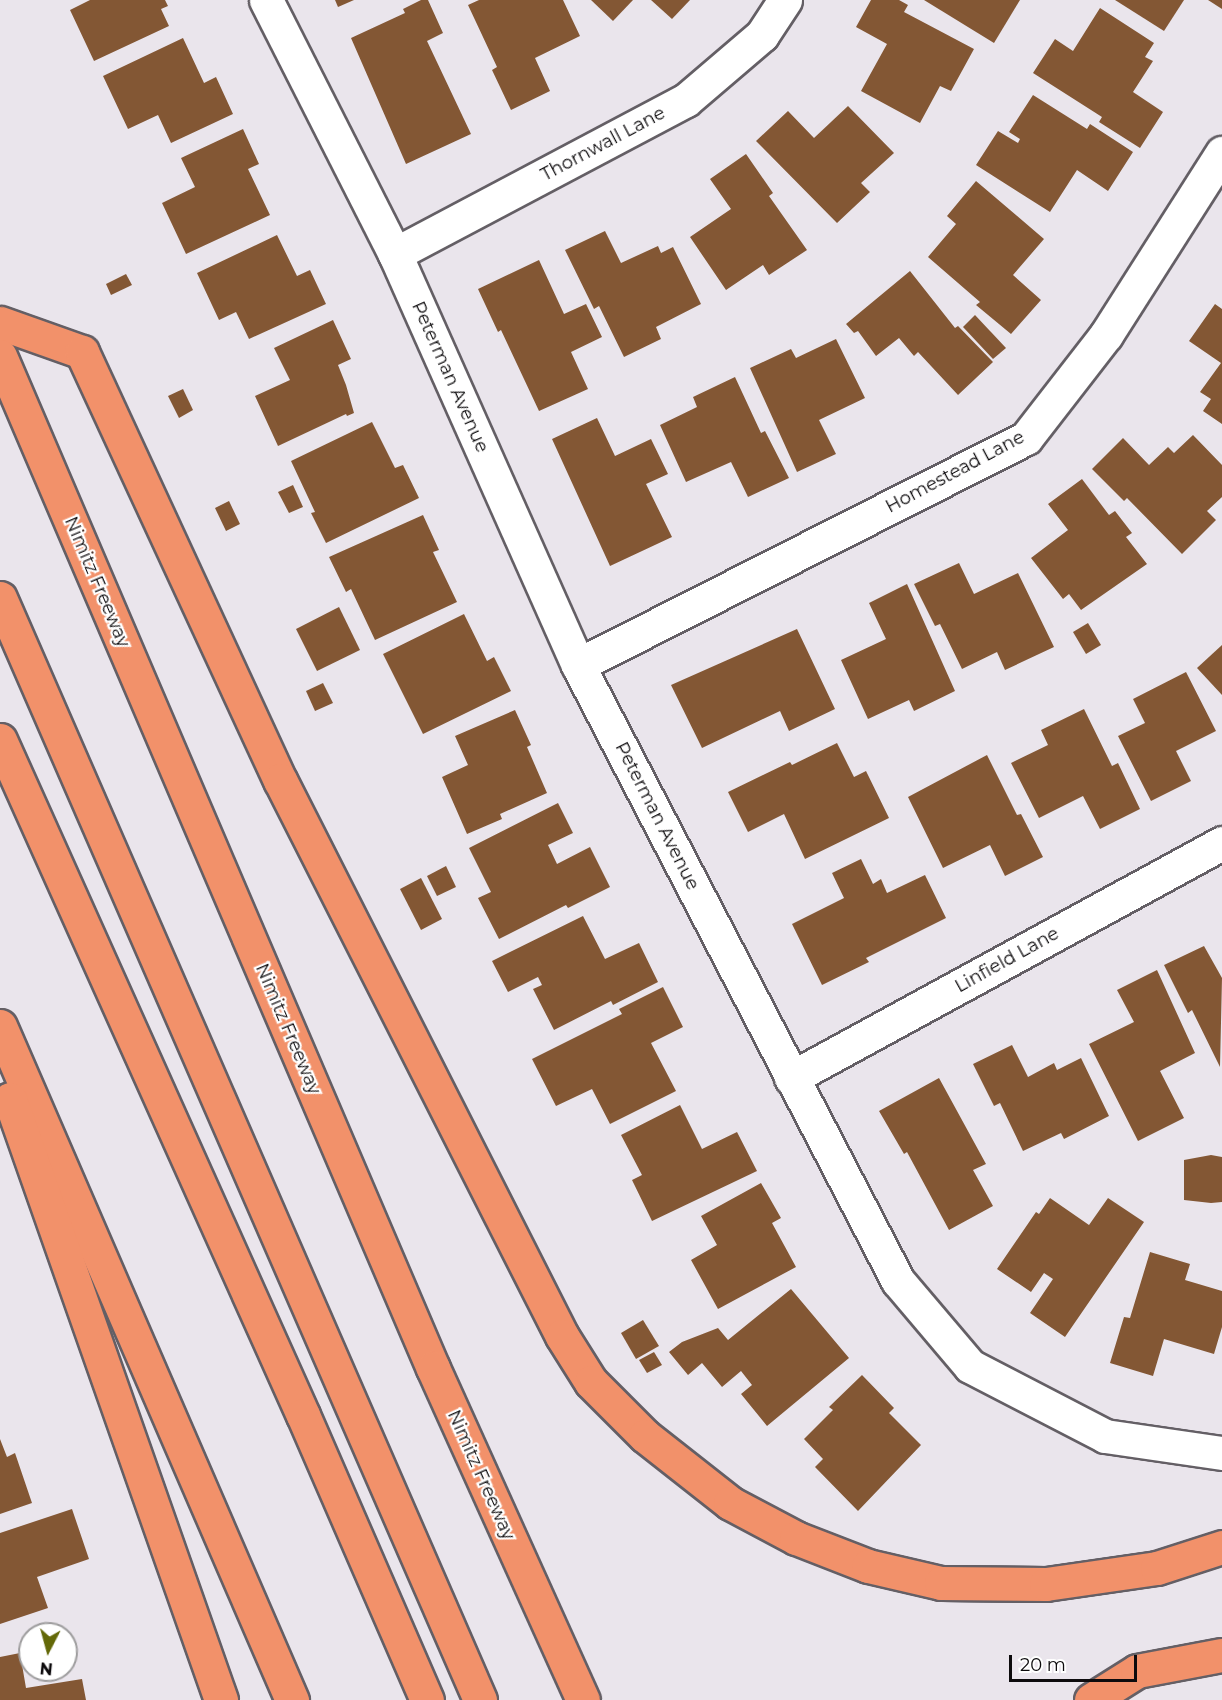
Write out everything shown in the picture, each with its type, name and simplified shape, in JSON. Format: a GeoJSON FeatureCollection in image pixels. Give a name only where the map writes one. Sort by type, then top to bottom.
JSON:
{"type":"FeatureCollection","features":[{"type":"Feature","properties":{"kind":"highway"},"geometry":{"type":"LineString","coordinates":[[0,322],[82,352],[280,780],[545,1304],[591,1382],[645,1436],[730,1503],[796,1538],[868,1566],[941,1583],[1046,1584],[1157,1568],[1222,1548]]}},
{"type":"Feature","properties":{"kind":"highway","name":"Nimitz Freeway"},"geometry":{"type":"LineString","coordinates":[[0,356],[433,1368],[583,1700]]}},
{"type":"Feature","properties":{"kind":"highway"},"geometry":{"type":"LineString","coordinates":[[0,598],[480,1700]]}},
{"type":"Feature","properties":{"kind":"highway"},"geometry":{"type":"LineString","coordinates":[[0,740],[298,1404],[427,1700]]}},
{"type":"Feature","properties":{"kind":"highway"},"geometry":{"type":"LineString","coordinates":[[0,1026],[292,1700]]}},
{"type":"Feature","properties":{"kind":"highway"},"geometry":{"type":"LineString","coordinates":[[0,1071],[221,1700]]}},
{"type":"Feature","properties":{"kind":"highway"},"geometry":{"type":"LineString","coordinates":[[1091,1700],[1137,1671],[1222,1655]]}},
{"type":"Feature","properties":{"kind":"street","name":"Peterman Avenue"},"geometry":{"type":"LineString","coordinates":[[266,0],[395,254],[578,665],[898,1281],[970,1366],[1106,1436],[1222,1453]]}},
{"type":"Feature","properties":{"kind":"street","name":"Thornwall Lane"},"geometry":{"type":"LineString","coordinates":[[395,254],[686,100],[762,35],[785,0]]}},
{"type":"Feature","properties":{"kind":"street","name":"Homestead Lane"},"geometry":{"type":"LineString","coordinates":[[578,665],[1026,438],[1106,335],[1222,153]]}},
{"type":"Feature","properties":{"kind":"street","name":"Linfield Lane"},"geometry":{"type":"LineString","coordinates":[[791,1078],[1222,843]]}},
{"type":"Feature","properties":{"kind":"building"},"geometry":{"type":"Polygon","coordinates":[[[90,0],[165,0],[168,6],[161,9],[169,26],[94,61],[70,10],[90,0]]]}},
{"type":"Feature","properties":{"kind":"building"},"geometry":{"type":"Polygon","coordinates":[[[335,0],[354,0],[338,7],[335,0]]]}},
{"type":"Feature","properties":{"kind":"building"},"geometry":{"type":"Polygon","coordinates":[[[421,0],[428,0],[443,33],[427,41],[471,134],[406,164],[351,38],[405,13],[403,9],[421,0]]]}},
{"type":"Feature","properties":{"kind":"building"},"geometry":{"type":"Polygon","coordinates":[[[479,0],[563,0],[580,36],[535,58],[550,91],[511,110],[492,70],[497,67],[468,5],[479,0]]]}},
{"type":"Feature","properties":{"kind":"building"},"geometry":{"type":"Polygon","coordinates":[[[591,0],[633,0],[613,21],[591,0]]]}},
{"type":"Feature","properties":{"kind":"building"},"geometry":{"type":"Polygon","coordinates":[[[651,0],[690,0],[672,19],[651,0]]]}},
{"type":"Feature","properties":{"kind":"building"},"geometry":{"type":"Polygon","coordinates":[[[871,0],[899,0],[908,5],[904,12],[974,49],[951,91],[940,86],[920,123],[861,91],[887,44],[856,27],[871,0]]]}},
{"type":"Feature","properties":{"kind":"building"},"geometry":{"type":"Polygon","coordinates":[[[924,0],[1020,0],[994,43],[924,0]]]}},
{"type":"Feature","properties":{"kind":"building"},"geometry":{"type":"Polygon","coordinates":[[[1115,0],[1184,0],[1164,31],[1115,0]]]}},
{"type":"Feature","properties":{"kind":"building"},"geometry":{"type":"Polygon","coordinates":[[[1208,0],[1222,0],[1222,9],[1208,0]]]}},
{"type":"Feature","properties":{"kind":"building"},"geometry":{"type":"Polygon","coordinates":[[[1100,8],[1154,43],[1145,57],[1153,61],[1133,92],[1163,112],[1140,148],[1099,122],[1102,117],[1033,73],[1055,39],[1073,51],[1100,8]]]}},
{"type":"Feature","properties":{"kind":"building"},"geometry":{"type":"Polygon","coordinates":[[[183,38],[204,83],[216,77],[233,114],[171,143],[158,115],[128,129],[103,76],[183,38]]]}},
{"type":"Feature","properties":{"kind":"building"},"geometry":{"type":"Polygon","coordinates":[[[1033,95],[1087,129],[1090,124],[1133,152],[1108,191],[1077,170],[1050,212],[976,165],[998,131],[1018,143],[1020,139],[1009,132],[1033,95]]]}},
{"type":"Feature","properties":{"kind":"building"},"geometry":{"type":"Polygon","coordinates":[[[848,106],[894,153],[861,183],[870,192],[837,223],[756,141],[788,111],[814,138],[848,106]]]}},
{"type":"Feature","properties":{"kind":"building"},"geometry":{"type":"Polygon","coordinates":[[[243,129],[259,164],[248,169],[270,215],[186,254],[162,203],[195,187],[181,158],[243,129]]]}},
{"type":"Feature","properties":{"kind":"building"},"geometry":{"type":"Polygon","coordinates":[[[746,154],[773,193],[769,196],[807,250],[769,275],[763,265],[726,290],[690,237],[731,209],[710,179],[746,154]]]}},
{"type":"Feature","properties":{"kind":"building"},"geometry":{"type":"Polygon","coordinates":[[[976,181],[1044,239],[1013,275],[1041,300],[1011,334],[976,305],[980,302],[928,257],[956,224],[947,216],[976,181]]]}},
{"type":"Feature","properties":{"kind":"building"},"geometry":{"type":"Polygon","coordinates":[[[605,231],[621,263],[658,246],[661,253],[673,247],[701,304],[656,327],[661,339],[624,357],[599,306],[594,309],[565,250],[605,231]]]}},
{"type":"Feature","properties":{"kind":"building"},"geometry":{"type":"Polygon","coordinates":[[[277,235],[297,276],[310,270],[326,304],[249,339],[236,312],[219,320],[197,273],[277,235]]]}},
{"type":"Feature","properties":{"kind":"building"},"geometry":{"type":"Polygon","coordinates":[[[539,260],[564,314],[586,304],[602,337],[571,352],[588,389],[539,411],[501,330],[498,332],[478,289],[539,260]]]}},
{"type":"Feature","properties":{"kind":"building"},"geometry":{"type":"Polygon","coordinates":[[[910,271],[955,328],[958,326],[993,362],[958,395],[918,352],[914,356],[899,338],[876,356],[858,331],[854,333],[846,324],[910,271]]]}},
{"type":"Feature","properties":{"kind":"building"},"geometry":{"type":"Polygon","coordinates":[[[126,274],[132,285],[111,295],[106,284],[126,274]]]}},
{"type":"Feature","properties":{"kind":"building"},"geometry":{"type":"Polygon","coordinates":[[[1215,304],[1222,309],[1222,424],[1203,411],[1211,399],[1200,392],[1221,363],[1189,341],[1215,304]]]}},
{"type":"Feature","properties":{"kind":"building"},"geometry":{"type":"Polygon","coordinates":[[[975,315],[1006,348],[993,359],[963,327],[975,315]]]}},
{"type":"Feature","properties":{"kind":"building"},"geometry":{"type":"Polygon","coordinates":[[[333,320],[351,359],[338,365],[354,413],[347,416],[346,414],[278,446],[255,396],[290,380],[274,348],[333,320]]]}},
{"type":"Feature","properties":{"kind":"building"},"geometry":{"type":"Polygon","coordinates":[[[836,339],[865,398],[819,420],[836,454],[797,472],[750,368],[791,349],[796,358],[836,339]]]}},
{"type":"Feature","properties":{"kind":"building"},"geometry":{"type":"Polygon","coordinates":[[[735,377],[761,433],[765,431],[789,478],[748,497],[731,462],[686,482],[660,425],[697,407],[693,397],[735,377]]]}},
{"type":"Feature","properties":{"kind":"building"},"geometry":{"type":"Polygon","coordinates":[[[183,389],[193,410],[179,418],[168,396],[183,389]]]}},
{"type":"Feature","properties":{"kind":"building"},"geometry":{"type":"Polygon","coordinates":[[[597,418],[615,456],[651,439],[668,474],[646,484],[672,537],[610,566],[552,439],[597,418]]]}},
{"type":"Feature","properties":{"kind":"building"},"geometry":{"type":"Polygon","coordinates":[[[372,422],[395,468],[403,465],[419,498],[326,543],[311,513],[315,512],[291,461],[372,422]]]}},
{"type":"Feature","properties":{"kind":"building"},"geometry":{"type":"Polygon","coordinates":[[[1193,435],[1222,465],[1222,497],[1207,511],[1216,520],[1182,554],[1127,498],[1124,501],[1092,469],[1123,438],[1149,465],[1168,447],[1174,453],[1193,435]]]}},
{"type":"Feature","properties":{"kind":"building"},"geometry":{"type":"Polygon","coordinates":[[[1082,479],[1109,515],[1115,511],[1132,533],[1126,537],[1147,564],[1081,610],[1069,594],[1063,599],[1031,558],[1068,530],[1048,504],[1082,479]]]}},
{"type":"Feature","properties":{"kind":"building"},"geometry":{"type":"Polygon","coordinates":[[[293,485],[303,507],[289,513],[278,492],[293,485]]]}},
{"type":"Feature","properties":{"kind":"building"},"geometry":{"type":"Polygon","coordinates":[[[229,501],[240,524],[226,531],[215,508],[229,501]]]}},
{"type":"Feature","properties":{"kind":"building"},"geometry":{"type":"Polygon","coordinates":[[[423,515],[439,550],[433,552],[457,602],[375,640],[351,589],[346,592],[329,557],[423,515]]]}},
{"type":"Feature","properties":{"kind":"building"},"geometry":{"type":"Polygon","coordinates":[[[959,563],[974,594],[1018,573],[1054,647],[1005,670],[997,652],[962,669],[940,624],[935,626],[914,584],[959,563]]]}},
{"type":"Feature","properties":{"kind":"building"},"geometry":{"type":"Polygon","coordinates":[[[907,584],[955,691],[914,711],[909,700],[868,719],[841,660],[886,639],[869,603],[907,584]]]}},
{"type":"Feature","properties":{"kind":"building"},"geometry":{"type":"Polygon","coordinates":[[[339,607],[360,650],[317,671],[296,629],[339,607]]]}},
{"type":"Feature","properties":{"kind":"building"},"geometry":{"type":"Polygon","coordinates":[[[464,614],[487,661],[494,657],[511,691],[423,734],[383,654],[464,614]]]}},
{"type":"Feature","properties":{"kind":"building"},"geometry":{"type":"Polygon","coordinates":[[[1088,623],[1101,645],[1086,654],[1073,632],[1088,623]]]}},
{"type":"Feature","properties":{"kind":"building"},"geometry":{"type":"Polygon","coordinates":[[[797,629],[835,709],[789,731],[780,711],[702,748],[671,685],[797,629]]]}},
{"type":"Feature","properties":{"kind":"building"},"geometry":{"type":"Polygon","coordinates":[[[1222,645],[1222,695],[1197,668],[1222,645]]]}},
{"type":"Feature","properties":{"kind":"building"},"geometry":{"type":"Polygon","coordinates":[[[1186,672],[1216,731],[1176,751],[1191,781],[1151,801],[1118,736],[1145,723],[1133,699],[1186,672]]]}},
{"type":"Feature","properties":{"kind":"building"},"geometry":{"type":"Polygon","coordinates":[[[323,683],[333,703],[315,711],[306,691],[323,683]]]}},
{"type":"Feature","properties":{"kind":"building"},"geometry":{"type":"Polygon","coordinates":[[[1084,709],[1112,766],[1118,763],[1140,809],[1100,829],[1083,796],[1039,818],[1011,763],[1048,745],[1041,730],[1084,709]]]}},
{"type":"Feature","properties":{"kind":"building"},"geometry":{"type":"Polygon","coordinates":[[[515,710],[531,745],[527,747],[547,793],[500,814],[502,819],[467,834],[442,777],[468,765],[455,736],[515,710]]]}},
{"type":"Feature","properties":{"kind":"building"},"geometry":{"type":"Polygon","coordinates":[[[837,743],[854,777],[866,771],[889,818],[805,859],[784,814],[748,832],[728,792],[790,762],[792,765],[837,743]]]}},
{"type":"Feature","properties":{"kind":"building"},"geometry":{"type":"Polygon","coordinates":[[[987,755],[1017,815],[1021,814],[1043,857],[1005,876],[990,845],[943,868],[908,797],[987,755]]]}},
{"type":"Feature","properties":{"kind":"building"},"geometry":{"type":"Polygon","coordinates":[[[558,803],[573,833],[548,845],[557,864],[590,847],[610,887],[568,908],[566,905],[499,939],[478,898],[491,892],[469,848],[558,803]]]}},
{"type":"Feature","properties":{"kind":"building"},"geometry":{"type":"Polygon","coordinates":[[[861,859],[873,884],[881,879],[887,893],[925,875],[946,918],[866,958],[869,962],[822,985],[792,924],[844,898],[832,873],[861,859]]]}},
{"type":"Feature","properties":{"kind":"building"},"geometry":{"type":"Polygon","coordinates":[[[446,866],[456,887],[437,896],[427,876],[446,866]]]}},
{"type":"Feature","properties":{"kind":"building"},"geometry":{"type":"Polygon","coordinates":[[[421,878],[442,919],[421,930],[400,889],[421,878]]]}},
{"type":"Feature","properties":{"kind":"building"},"geometry":{"type":"Polygon","coordinates":[[[583,916],[605,959],[639,943],[658,982],[613,1005],[611,1001],[554,1030],[533,989],[542,985],[538,977],[508,992],[492,961],[583,916]]]}},
{"type":"Feature","properties":{"kind":"building"},"geometry":{"type":"Polygon","coordinates":[[[1204,946],[1222,978],[1220,1067],[1192,1010],[1188,1013],[1164,965],[1204,946]]]}},
{"type":"Feature","properties":{"kind":"building"},"geometry":{"type":"Polygon","coordinates":[[[1157,970],[1195,1053],[1160,1071],[1184,1118],[1138,1141],[1089,1044],[1134,1022],[1117,990],[1157,970]]]}},
{"type":"Feature","properties":{"kind":"building"},"geometry":{"type":"Polygon","coordinates":[[[663,987],[683,1027],[651,1043],[676,1091],[610,1124],[592,1089],[556,1106],[532,1059],[622,1014],[619,1009],[663,987]]]}},
{"type":"Feature","properties":{"kind":"building"},"geometry":{"type":"Polygon","coordinates":[[[1012,1045],[1028,1077],[1054,1063],[1057,1070],[1081,1058],[1109,1116],[1064,1139],[1061,1133],[1023,1151],[1000,1103],[994,1106],[973,1064],[1012,1045]]]}},
{"type":"Feature","properties":{"kind":"building"},"geometry":{"type":"Polygon","coordinates":[[[939,1078],[986,1164],[973,1170],[993,1206],[949,1230],[907,1152],[904,1154],[879,1111],[939,1078]]]}},
{"type":"Feature","properties":{"kind":"building"},"geometry":{"type":"Polygon","coordinates":[[[680,1105],[702,1149],[737,1132],[757,1171],[652,1221],[632,1180],[642,1175],[621,1135],[680,1105]]]}},
{"type":"Feature","properties":{"kind":"building"},"geometry":{"type":"Polygon","coordinates":[[[1211,1155],[1222,1157],[1222,1202],[1184,1200],[1184,1160],[1211,1155]]]}},
{"type":"Feature","properties":{"kind":"building"},"geometry":{"type":"Polygon","coordinates":[[[761,1183],[781,1218],[772,1223],[796,1267],[718,1309],[691,1260],[717,1245],[701,1216],[761,1183]]]}},
{"type":"Feature","properties":{"kind":"building"},"geometry":{"type":"Polygon","coordinates":[[[1050,1198],[1089,1225],[1108,1198],[1144,1222],[1065,1337],[1030,1313],[1053,1279],[1044,1273],[1031,1292],[997,1269],[1036,1212],[1039,1214],[1050,1198]]]}},
{"type":"Feature","properties":{"kind":"building"},"geometry":{"type":"Polygon","coordinates":[[[1150,1252],[1190,1264],[1185,1280],[1222,1291],[1222,1327],[1214,1354],[1164,1339],[1153,1376],[1110,1363],[1124,1317],[1130,1318],[1150,1252]]]}},
{"type":"Feature","properties":{"kind":"building"},"geometry":{"type":"Polygon","coordinates":[[[791,1289],[849,1358],[767,1426],[741,1394],[752,1385],[741,1371],[722,1387],[702,1363],[688,1375],[669,1352],[682,1342],[718,1328],[728,1340],[791,1289]]]}},
{"type":"Feature","properties":{"kind":"building"},"geometry":{"type":"Polygon","coordinates":[[[643,1320],[659,1346],[636,1359],[621,1333],[643,1320]]]}},
{"type":"Feature","properties":{"kind":"building"},"geometry":{"type":"Polygon","coordinates":[[[654,1352],[662,1365],[647,1373],[639,1360],[654,1352]]]}},
{"type":"Feature","properties":{"kind":"building"},"geometry":{"type":"Polygon","coordinates":[[[862,1375],[894,1408],[889,1413],[921,1445],[858,1511],[815,1467],[823,1459],[804,1439],[833,1410],[829,1407],[862,1375]]]}},
{"type":"Feature","properties":{"kind":"building"},"geometry":{"type":"Polygon","coordinates":[[[0,1439],[7,1457],[15,1453],[32,1503],[0,1514],[0,1439]]]}},
{"type":"Feature","properties":{"kind":"building"},"geometry":{"type":"Polygon","coordinates":[[[72,1509],[89,1559],[37,1577],[48,1608],[0,1624],[0,1533],[72,1509]]]}},
{"type":"Feature","properties":{"kind":"building"},"geometry":{"type":"Polygon","coordinates":[[[18,1653],[18,1682],[25,1682],[26,1688],[78,1682],[78,1680],[82,1679],[86,1700],[0,1700],[0,1657],[18,1653]]]}}]}
